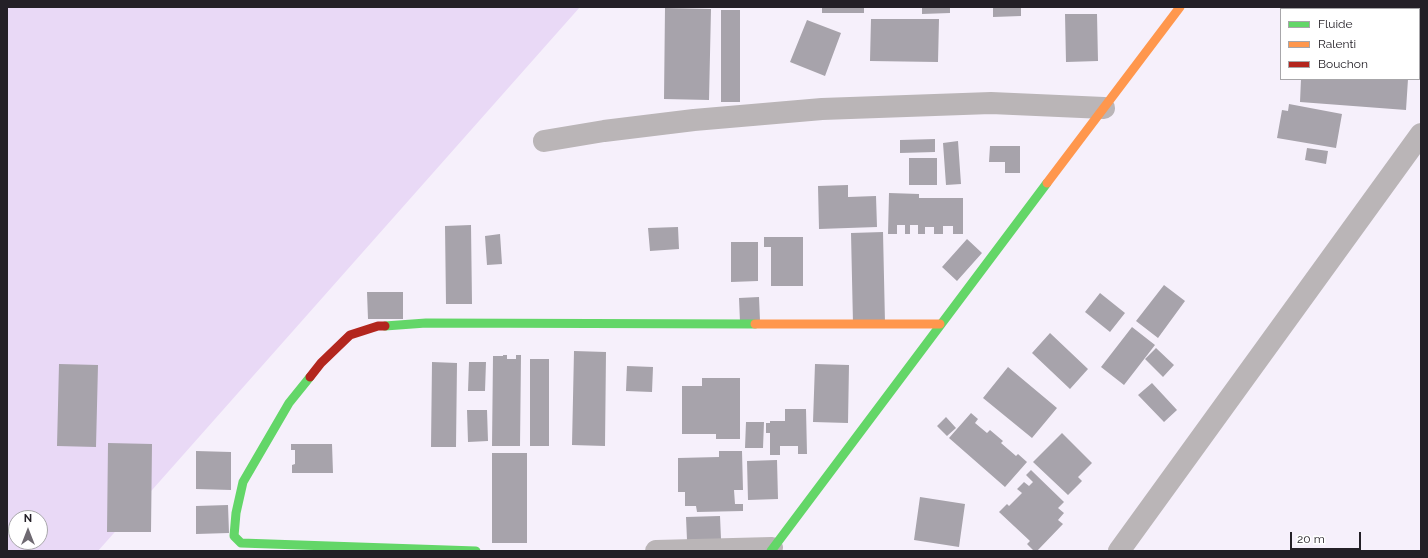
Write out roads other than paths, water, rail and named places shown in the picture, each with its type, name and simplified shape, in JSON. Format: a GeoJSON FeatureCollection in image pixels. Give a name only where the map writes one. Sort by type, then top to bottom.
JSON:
{"type":"FeatureCollection","features":[{"type":"Feature","properties":{"kind":"street"},"geometry":{"type":"LineString","coordinates":[[656,551],[771,550],[1180,7]]}},
{"type":"Feature","properties":{"kind":"street"},"geometry":{"type":"LineString","coordinates":[[544,141],[604,131],[694,120],[822,109],[991,104],[1104,108]]}},
{"type":"Feature","properties":{"kind":"street"},"geometry":{"type":"LineString","coordinates":[[1119,551],[1421,134]]}},
{"type":"Feature","properties":{"kind":"street"},"geometry":{"type":"LineString","coordinates":[[476,551],[241,543],[234,536],[236,513],[243,482],[258,454],[289,403],[321,363],[350,335],[378,326],[426,323],[940,324]]}}]}
